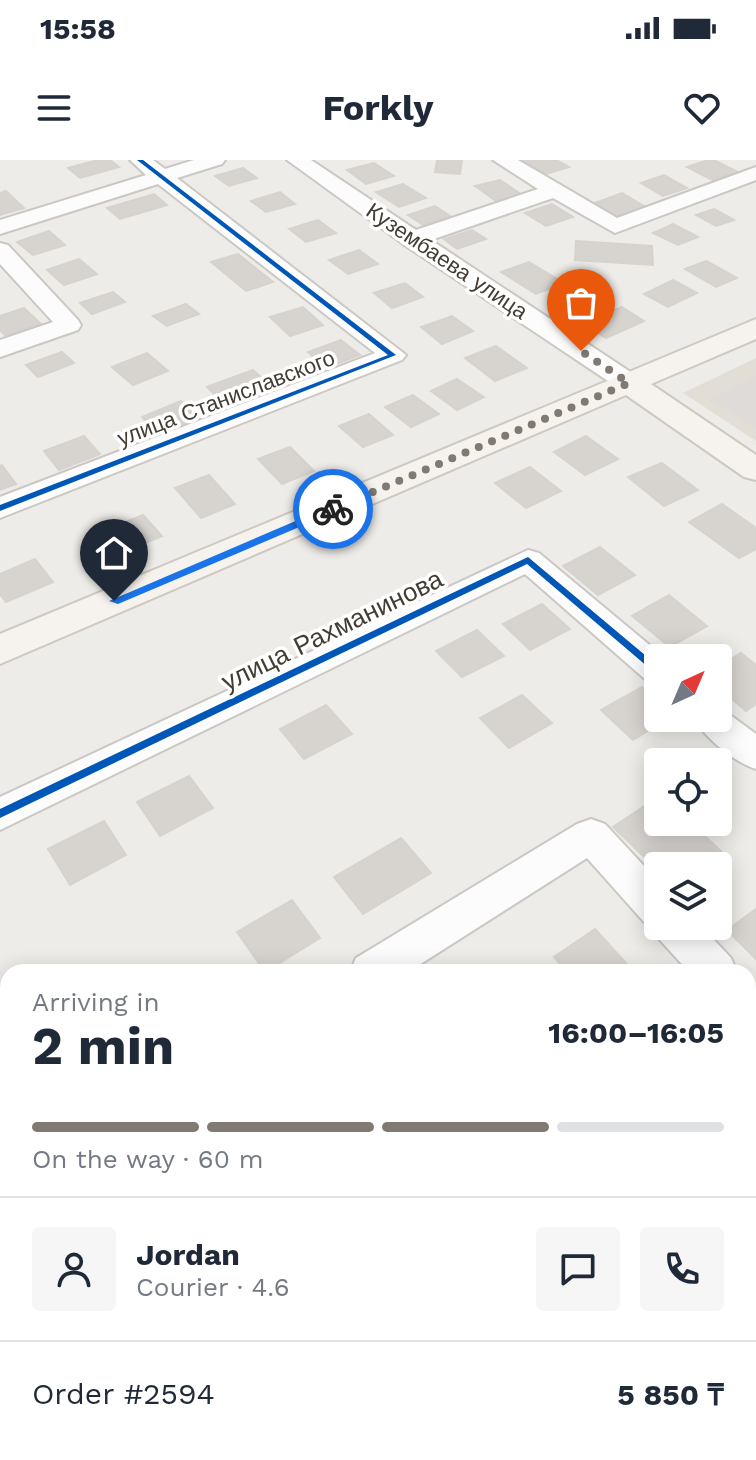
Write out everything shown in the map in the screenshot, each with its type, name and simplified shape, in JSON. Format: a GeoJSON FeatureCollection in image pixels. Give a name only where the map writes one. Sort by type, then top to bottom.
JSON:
{"type":"FeatureCollection","features":[{"type":"Feature","properties":{"kind":"main road"},"geometry":{"type":"LineString","coordinates":[[0,650],[756,328]]}},
{"type":"Feature","properties":{"kind":"main road","name":"Кузембаева улица"},"geometry":{"type":"LineString","coordinates":[[629,383],[756,470]]}},
{"type":"Feature","properties":{"kind":"street","name":"улица Станиславского"},"geometry":{"type":"LineString","coordinates":[[0,508],[393,355],[140,160]]}},
{"type":"Feature","properties":{"kind":"street"},"geometry":{"type":"LineString","coordinates":[[0,227],[215,160]]}},
{"type":"Feature","properties":{"kind":"street","name":"Кузембаева улица"},"geometry":{"type":"LineString","coordinates":[[297,160],[629,383]]}},
{"type":"Feature","properties":{"kind":"street"},"geometry":{"type":"LineString","coordinates":[[503,160],[615,226],[755,175]]}},
{"type":"Feature","properties":{"kind":"street"},"geometry":{"type":"LineString","coordinates":[[411,239],[554,191]]}},
{"type":"Feature","properties":{"kind":"street"},"geometry":{"type":"LineString","coordinates":[[0,250],[69,325],[0,349]]}},
{"type":"Feature","properties":{"kind":"street","name":"улица Рахманинова"},"geometry":{"type":"LineString","coordinates":[[0,814],[528,560],[644,659]]}},
{"type":"Feature","properties":{"kind":"street"},"geometry":{"type":"LineString","coordinates":[[729,732],[756,755]]}},
{"type":"Feature","properties":{"kind":"street"},"geometry":{"type":"LineString","coordinates":[[384,964],[591,835],[644,894]]}},
{"type":"Feature","properties":{"kind":"street"},"geometry":{"type":"LineString","coordinates":[[687,940],[709,964]]}},
{"type":"Feature","properties":{"kind":"shaded area"},"geometry":{"type":"Polygon","coordinates":[[[756,358],[756,441],[683,393],[756,358]]]}},
{"type":"Feature","properties":{"kind":"shaded area"},"geometry":{"type":"Polygon","coordinates":[[[756,375],[756,428],[710,400],[756,375]]]}},
{"type":"Feature","properties":{"kind":"building"},"geometry":{"type":"Polygon","coordinates":[[[110,160],[119,167],[80,178],[68,168],[110,160]]]}},
{"type":"Feature","properties":{"kind":"building"},"geometry":{"type":"Polygon","coordinates":[[[437,160],[462,160],[460,174],[435,172],[437,160]]]}},
{"type":"Feature","properties":{"kind":"building"},"geometry":{"type":"Polygon","coordinates":[[[556,160],[569,167],[546,174],[523,161],[556,160]]]}},
{"type":"Feature","properties":{"kind":"building"},"geometry":{"type":"Polygon","coordinates":[[[708,160],[738,172],[714,181],[687,167],[708,160]]]}},
{"type":"Feature","properties":{"kind":"building"},"geometry":{"type":"Polygon","coordinates":[[[374,163],[394,176],[366,184],[347,170],[374,163]]]}},
{"type":"Feature","properties":{"kind":"building"},"geometry":{"type":"Polygon","coordinates":[[[243,168],[257,178],[229,186],[215,176],[243,168]]]}},
{"type":"Feature","properties":{"kind":"building"},"geometry":{"type":"Polygon","coordinates":[[[664,175],[687,188],[663,196],[641,183],[664,175]]]}},
{"type":"Feature","properties":{"kind":"building"},"geometry":{"type":"Polygon","coordinates":[[[500,180],[521,194],[496,201],[475,186],[500,180]]]}},
{"type":"Feature","properties":{"kind":"building"},"geometry":{"type":"Polygon","coordinates":[[[403,184],[426,198],[399,207],[376,192],[403,184]]]}},
{"type":"Feature","properties":{"kind":"building"},"geometry":{"type":"Polygon","coordinates":[[[6,191],[24,208],[0,215],[0,193],[6,191]]]}},
{"type":"Feature","properties":{"kind":"building"},"geometry":{"type":"Polygon","coordinates":[[[280,192],[295,204],[266,212],[251,201],[280,192]]]}},
{"type":"Feature","properties":{"kind":"building"},"geometry":{"type":"Polygon","coordinates":[[[622,193],[644,206],[617,216],[595,203],[622,193]]]}},
{"type":"Feature","properties":{"kind":"building"},"geometry":{"type":"Polygon","coordinates":[[[154,194],[167,205],[120,219],[107,208],[154,194]]]}},
{"type":"Feature","properties":{"kind":"building"},"geometry":{"type":"Polygon","coordinates":[[[552,204],[573,217],[546,226],[525,213],[552,204]]]}},
{"type":"Feature","properties":{"kind":"building"},"geometry":{"type":"Polygon","coordinates":[[[435,206],[450,216],[423,225],[408,215],[435,206]]]}},
{"type":"Feature","properties":{"kind":"building"},"geometry":{"type":"Polygon","coordinates":[[[714,209],[734,220],[716,226],[696,215],[714,209]]]}},
{"type":"Feature","properties":{"kind":"building"},"geometry":{"type":"Polygon","coordinates":[[[318,220],[336,233],[306,242],[289,229],[318,220]]]}},
{"type":"Feature","properties":{"kind":"building"},"geometry":{"type":"Polygon","coordinates":[[[673,224],[698,237],[678,245],[653,233],[673,224]]]}},
{"type":"Feature","properties":{"kind":"building"},"geometry":{"type":"Polygon","coordinates":[[[472,230],[486,239],[457,249],[444,239],[472,230]]]}},
{"type":"Feature","properties":{"kind":"building"},"geometry":{"type":"Polygon","coordinates":[[[49,231],[65,245],[33,255],[17,242],[49,231]]]}},
{"type":"Feature","properties":{"kind":"building"},"geometry":{"type":"Polygon","coordinates":[[[576,241],[652,246],[653,265],[575,260],[576,241]]]}},
{"type":"Feature","properties":{"kind":"building"},"geometry":{"type":"Polygon","coordinates":[[[359,250],[378,264],[348,274],[329,260],[359,250]]]}},
{"type":"Feature","properties":{"kind":"building"},"geometry":{"type":"Polygon","coordinates":[[[238,254],[273,282],[246,291],[211,262],[238,254]]]}},
{"type":"Feature","properties":{"kind":"building"},"geometry":{"type":"Polygon","coordinates":[[[79,259],[97,274],[64,285],[47,270],[79,259]]]}},
{"type":"Feature","properties":{"kind":"building"},"geometry":{"type":"Polygon","coordinates":[[[706,261],[737,278],[716,287],[685,269],[706,261]]]}},
{"type":"Feature","properties":{"kind":"building"},"geometry":{"type":"Polygon","coordinates":[[[529,262],[564,283],[536,294],[501,272],[529,262]]]}},
{"type":"Feature","properties":{"kind":"building"},"geometry":{"type":"Polygon","coordinates":[[[673,280],[697,293],[668,307],[644,294],[673,280]]]}},
{"type":"Feature","properties":{"kind":"building"},"geometry":{"type":"Polygon","coordinates":[[[405,283],[423,297],[392,308],[374,293],[405,283]]]}},
{"type":"Feature","properties":{"kind":"building"},"geometry":{"type":"Polygon","coordinates":[[[113,292],[125,302],[92,314],[80,303],[113,292]]]}},
{"type":"Feature","properties":{"kind":"building"},"geometry":{"type":"Polygon","coordinates":[[[186,304],[199,314],[167,326],[153,316],[186,304]]]}},
{"type":"Feature","properties":{"kind":"building"},"geometry":{"type":"Polygon","coordinates":[[[303,307],[323,325],[290,336],[270,317],[303,307]]]}},
{"type":"Feature","properties":{"kind":"building"},"geometry":{"type":"Polygon","coordinates":[[[622,307],[644,321],[606,338],[584,324],[622,307]]]}},
{"type":"Feature","properties":{"kind":"building"},"geometry":{"type":"Polygon","coordinates":[[[24,308],[41,324],[6,336],[0,330],[0,316],[24,308]]]}},
{"type":"Feature","properties":{"kind":"building"},"geometry":{"type":"Polygon","coordinates":[[[452,316],[473,331],[442,344],[421,327],[452,316]]]}},
{"type":"Feature","properties":{"kind":"building"},"geometry":{"type":"Polygon","coordinates":[[[341,340],[360,355],[326,368],[308,352],[341,340]]]}},
{"type":"Feature","properties":{"kind":"building"},"geometry":{"type":"Polygon","coordinates":[[[496,346],[527,368],[495,381],[465,358],[496,346]]]}},
{"type":"Feature","properties":{"kind":"building"},"geometry":{"type":"Polygon","coordinates":[[[62,352],[74,363],[38,377],[26,365],[62,352]]]}},
{"type":"Feature","properties":{"kind":"building"},"geometry":{"type":"Polygon","coordinates":[[[147,353],[168,371],[133,385],[112,367],[147,353]]]}},
{"type":"Feature","properties":{"kind":"building"},"geometry":{"type":"Polygon","coordinates":[[[253,370],[277,392],[230,410],[207,387],[253,370]]]}},
{"type":"Feature","properties":{"kind":"building"},"geometry":{"type":"Polygon","coordinates":[[[457,379],[484,397],[457,410],[431,391],[457,379]]]}},
{"type":"Feature","properties":{"kind":"building"},"geometry":{"type":"Polygon","coordinates":[[[413,395],[439,414],[411,427],[385,407],[413,395]]]}},
{"type":"Feature","properties":{"kind":"building"},"geometry":{"type":"Polygon","coordinates":[[[181,401],[198,418],[159,434],[142,417],[181,401]]]}},
{"type":"Feature","properties":{"kind":"building"},"geometry":{"type":"Polygon","coordinates":[[[369,414],[393,435],[363,447],[339,426],[369,414]]]}},
{"type":"Feature","properties":{"kind":"building"},"geometry":{"type":"Polygon","coordinates":[[[84,436],[100,454],[59,470],[44,451],[84,436]]]}},
{"type":"Feature","properties":{"kind":"building"},"geometry":{"type":"Polygon","coordinates":[[[586,436],[618,459],[585,475],[554,452],[586,436]]]}},
{"type":"Feature","properties":{"kind":"building"},"geometry":{"type":"Polygon","coordinates":[[[290,447],[314,471],[282,484],[258,459],[290,447]]]}},
{"type":"Feature","properties":{"kind":"building"},"geometry":{"type":"Polygon","coordinates":[[[662,463],[698,490],[664,506],[628,477],[662,463]]]}},
{"type":"Feature","properties":{"kind":"building"},"geometry":{"type":"Polygon","coordinates":[[[0,466],[16,484],[0,490],[0,466]]]}},
{"type":"Feature","properties":{"kind":"building"},"geometry":{"type":"Polygon","coordinates":[[[530,467],[561,491],[526,508],[495,483],[530,467]]]}},
{"type":"Feature","properties":{"kind":"building"},"geometry":{"type":"Polygon","coordinates":[[[209,475],[235,504],[201,518],[175,488],[209,475]]]}},
{"type":"Feature","properties":{"kind":"building"},"geometry":{"type":"Polygon","coordinates":[[[722,504],[756,528],[756,549],[739,558],[689,522],[722,504]]]}},
{"type":"Feature","properties":{"kind":"building"},"geometry":{"type":"Polygon","coordinates":[[[143,515],[162,536],[101,561],[84,539],[143,515]]]}},
{"type":"Feature","properties":{"kind":"building"},"geometry":{"type":"Polygon","coordinates":[[[600,547],[635,575],[598,595],[563,566],[600,547]]]}},
{"type":"Feature","properties":{"kind":"building"},"geometry":{"type":"Polygon","coordinates":[[[35,559],[53,582],[6,602],[0,594],[0,574],[35,559]]]}},
{"type":"Feature","properties":{"kind":"building"},"geometry":{"type":"Polygon","coordinates":[[[669,595],[707,626],[675,644],[666,644],[632,616],[669,595]]]}},
{"type":"Feature","properties":{"kind":"building"},"geometry":{"type":"Polygon","coordinates":[[[542,604],[570,629],[530,650],[503,624],[542,604]]]}},
{"type":"Feature","properties":{"kind":"building"},"geometry":{"type":"Polygon","coordinates":[[[477,630],[504,656],[462,677],[436,651],[477,630]]]}},
{"type":"Feature","properties":{"kind":"building"},"geometry":{"type":"Polygon","coordinates":[[[741,653],[756,665],[756,704],[746,711],[732,699],[732,658],[741,653]]]}},
{"type":"Feature","properties":{"kind":"building"},"geometry":{"type":"Polygon","coordinates":[[[642,687],[646,732],[633,740],[601,710],[642,687]]]}},
{"type":"Feature","properties":{"kind":"building"},"geometry":{"type":"Polygon","coordinates":[[[522,695],[552,723],[509,748],[480,718],[522,695]]]}},
{"type":"Feature","properties":{"kind":"building"},"geometry":{"type":"Polygon","coordinates":[[[326,705],[352,734],[304,759],[280,729],[326,705]]]}},
{"type":"Feature","properties":{"kind":"building"},"geometry":{"type":"Polygon","coordinates":[[[189,776],[213,808],[160,836],[137,802],[189,776]]]}},
{"type":"Feature","properties":{"kind":"building"},"geometry":{"type":"Polygon","coordinates":[[[644,806],[644,836],[705,836],[722,852],[644,852],[644,857],[613,827],[644,806]]]}},
{"type":"Feature","properties":{"kind":"building"},"geometry":{"type":"Polygon","coordinates":[[[104,821],[126,855],[70,885],[48,849],[104,821]]]}},
{"type":"Feature","properties":{"kind":"building"},"geometry":{"type":"Polygon","coordinates":[[[401,838],[431,873],[363,914],[334,877],[401,838]]]}},
{"type":"Feature","properties":{"kind":"building"},"geometry":{"type":"Polygon","coordinates":[[[292,900],[320,938],[278,964],[259,964],[237,932],[292,900]]]}},
{"type":"Feature","properties":{"kind":"building"},"geometry":{"type":"Polygon","coordinates":[[[756,909],[756,959],[732,935],[732,926],[756,909]]]}},
{"type":"Feature","properties":{"kind":"building"},"geometry":{"type":"Polygon","coordinates":[[[595,929],[627,964],[560,964],[554,957],[595,929]]]}},
{"type":"Feature","properties":{"kind":"cycle path"},"geometry":{"type":"LineString","coordinates":[[0,508],[393,355],[140,160]]}},
{"type":"Feature","properties":{"kind":"cycle path"},"geometry":{"type":"LineString","coordinates":[[0,814],[528,560],[644,659]]}},
{"type":"Feature","properties":{"kind":"way so far"},"geometry":{"type":"LineString","coordinates":[[333,509],[629,383],[581,351]]}},
{"type":"Feature","properties":{"kind":"route"},"geometry":{"type":"LineString","coordinates":[[114,601],[333,509]]}}]}
